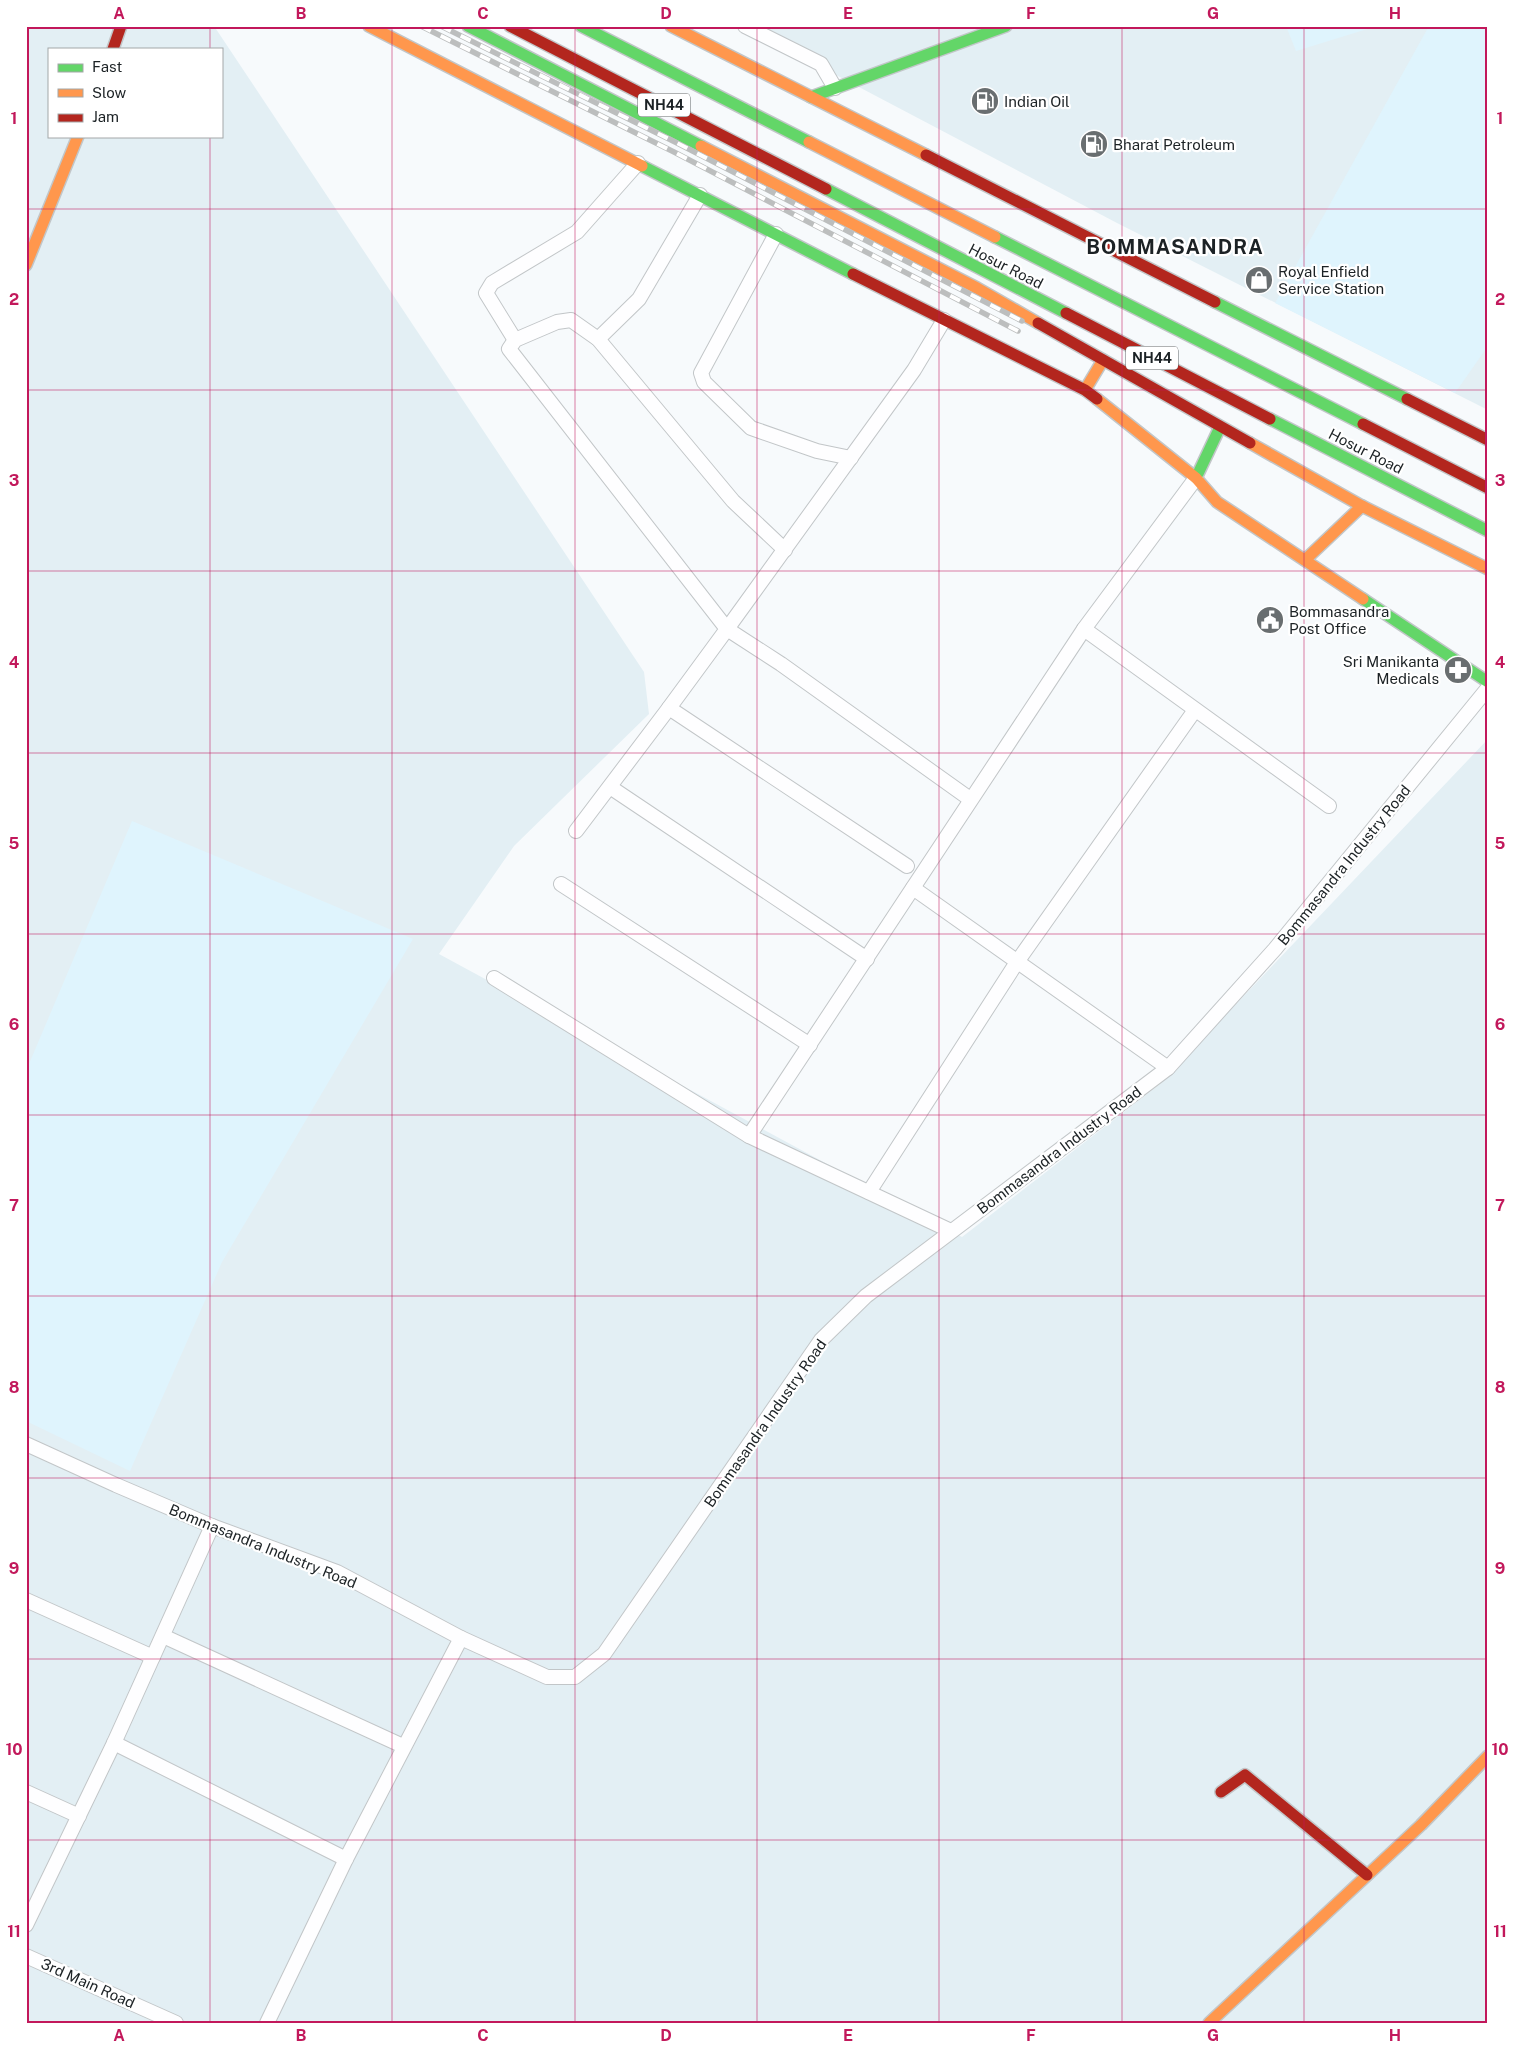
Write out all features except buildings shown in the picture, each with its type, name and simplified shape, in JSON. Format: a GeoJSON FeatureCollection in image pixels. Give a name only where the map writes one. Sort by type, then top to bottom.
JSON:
{"type":"FeatureCollection","features":[{"type":"Feature","properties":{"kind":"main road"},"geometry":{"type":"LineString","coordinates":[[113,48],[121,26]]}},
{"type":"Feature","properties":{"kind":"main road"},"geometry":{"type":"LineString","coordinates":[[369,26],[700,196],[1085,390],[1114,411],[1196,478],[1217,502],[1488,682]]}},
{"type":"Feature","properties":{"kind":"main road"},"geometry":{"type":"LineString","coordinates":[[468,26],[977,288],[1362,506],[1488,569]]}},
{"type":"Feature","properties":{"kind":"main road","name":"Hosur Road"},"geometry":{"type":"LineString","coordinates":[[510,26],[1488,530]]}},
{"type":"Feature","properties":{"kind":"main road","name":"Hosur Road"},"geometry":{"type":"LineString","coordinates":[[581,26],[1488,488]]}},
{"type":"Feature","properties":{"kind":"main road"},"geometry":{"type":"LineString","coordinates":[[671,26],[1488,440]]}},
{"type":"Feature","properties":{"kind":"main road"},"geometry":{"type":"LineString","coordinates":[[811,97],[1006,26]]}},
{"type":"Feature","properties":{"kind":"main road"},"geometry":{"type":"LineString","coordinates":[[26,265],[77,138]]}},
{"type":"Feature","properties":{"kind":"main road"},"geometry":{"type":"LineString","coordinates":[[1085,390],[1103,360]]}},
{"type":"Feature","properties":{"kind":"main road"},"geometry":{"type":"LineString","coordinates":[[1196,478],[1220,427]]}},
{"type":"Feature","properties":{"kind":"main road"},"geometry":{"type":"LineString","coordinates":[[1305,560],[1362,506]]}},
{"type":"Feature","properties":{"kind":"main road"},"geometry":{"type":"LineString","coordinates":[[1209,2023],[1422,1825],[1488,1756]]}},
{"type":"Feature","properties":{"kind":"main road"},"geometry":{"type":"LineString","coordinates":[[1222,1792],[1245,1775],[1367,1875]]}},
{"type":"Feature","properties":{"kind":"street"},"geometry":{"type":"LineString","coordinates":[[745,26],[821,64],[835,88]]}},
{"type":"Feature","properties":{"kind":"street"},"geometry":{"type":"LineString","coordinates":[[515,340],[486,293],[492,283],[577,232],[638,164]]}},
{"type":"Feature","properties":{"kind":"street"},"geometry":{"type":"LineString","coordinates":[[598,338],[639,299],[700,196]]}},
{"type":"Feature","properties":{"kind":"street"},"geometry":{"type":"LineString","coordinates":[[776,234],[701,373],[704,382],[751,428],[817,451],[851,458]]}},
{"type":"Feature","properties":{"kind":"street"},"geometry":{"type":"LineString","coordinates":[[785,550],[733,500],[598,338],[571,320],[557,322],[515,340],[509,349],[727,628],[970,798]]}},
{"type":"Feature","properties":{"kind":"street"},"geometry":{"type":"LineString","coordinates":[[576,831],[785,550],[914,370],[944,320]]}},
{"type":"Feature","properties":{"kind":"street"},"geometry":{"type":"LineString","coordinates":[[749,1136],[913,888],[970,798],[1084,629],[1196,478]]}},
{"type":"Feature","properties":{"kind":"street"},"geometry":{"type":"LineString","coordinates":[[1084,629],[1329,806]]}},
{"type":"Feature","properties":{"kind":"street","name":"Bommasandra Industry Road"},"geometry":{"type":"LineString","coordinates":[[26,1444],[212,1526],[336,1572],[461,1638],[547,1677],[575,1677],[604,1654],[821,1340],[866,1296],[1168,1068],[1275,949],[1488,688]]}},
{"type":"Feature","properties":{"kind":"street"},"geometry":{"type":"LineString","coordinates":[[669,708],[907,866]]}},
{"type":"Feature","properties":{"kind":"street"},"geometry":{"type":"LineString","coordinates":[[868,1192],[1017,962],[1195,710]]}},
{"type":"Feature","properties":{"kind":"street"},"geometry":{"type":"LineString","coordinates":[[610,787],[867,958]]}},
{"type":"Feature","properties":{"kind":"street"},"geometry":{"type":"LineString","coordinates":[[561,884],[810,1045]]}},
{"type":"Feature","properties":{"kind":"street"},"geometry":{"type":"LineString","coordinates":[[913,888],[1168,1068]]}},
{"type":"Feature","properties":{"kind":"street"},"geometry":{"type":"LineString","coordinates":[[494,978],[749,1136],[951,1231]]}},
{"type":"Feature","properties":{"kind":"street"},"geometry":{"type":"LineString","coordinates":[[26,1925],[114,1743],[212,1526]]}},
{"type":"Feature","properties":{"kind":"street"},"geometry":{"type":"LineString","coordinates":[[26,1600],[153,1657]]}},
{"type":"Feature","properties":{"kind":"street"},"geometry":{"type":"LineString","coordinates":[[163,1636],[403,1746]]}},
{"type":"Feature","properties":{"kind":"street"},"geometry":{"type":"LineString","coordinates":[[267,2023],[346,1859],[403,1746],[461,1638]]}},
{"type":"Feature","properties":{"kind":"street"},"geometry":{"type":"LineString","coordinates":[[114,1743],[346,1859]]}},
{"type":"Feature","properties":{"kind":"street"},"geometry":{"type":"LineString","coordinates":[[26,1792],[79,1816]]}},
{"type":"Feature","properties":{"kind":"street","name":"3rd Main Road"},"geometry":{"type":"LineString","coordinates":[[26,1956],[176,2023]]}},
{"type":"Feature","properties":{"kind":"shaded area"},"geometry":{"type":"Polygon","coordinates":[[[26,26],[214,26],[644,672],[649,714],[514,846],[439,954],[962,1237],[1160,1084],[1488,739],[1488,2023],[26,2023],[26,26]]]}},
{"type":"Feature","properties":{"kind":"shaded area"},"geometry":{"type":"Polygon","coordinates":[[[743,26],[1488,26],[1488,410],[1117,223],[743,26]]]}},
{"type":"Feature","properties":{"kind":"shaded area"},"geometry":{"type":"Polygon","coordinates":[[[1286,26],[1377,26],[1296,51],[1286,26]]]}},
{"type":"Feature","properties":{"kind":"shaded area"},"geometry":{"type":"Polygon","coordinates":[[[1429,26],[1488,26],[1488,346],[1455,393],[1275,303],[1429,26]]]}},
{"type":"Feature","properties":{"kind":"shaded area"},"geometry":{"type":"Polygon","coordinates":[[[132,821],[413,939],[222,1262],[130,1471],[26,1421],[26,1071],[132,821]]]}},
{"type":"Feature","properties":{"kind":"railway"},"geometry":{"type":"LineString","coordinates":[[421,26],[674,152],[1018,331]]}},
{"type":"Feature","properties":{"kind":"railway"},"geometry":{"type":"LineString","coordinates":[[441,26],[677,143],[1022,321]]}},
{"type":"Feature","properties":{"kind":"traffic: fast"},"geometry":{"type":"LineString","coordinates":[[468,26],[701,146]]}},
{"type":"Feature","properties":{"kind":"traffic: fast"},"geometry":{"type":"LineString","coordinates":[[581,26],[809,142]]}},
{"type":"Feature","properties":{"kind":"traffic: fast"},"geometry":{"type":"LineString","coordinates":[[811,97],[1006,26]]}},
{"type":"Feature","properties":{"kind":"traffic: fast"},"geometry":{"type":"LineString","coordinates":[[642,166],[853,274]]}},
{"type":"Feature","properties":{"kind":"traffic: fast"},"geometry":{"type":"LineString","coordinates":[[826,189],[1066,313]]}},
{"type":"Feature","properties":{"kind":"traffic: fast"},"geometry":{"type":"LineString","coordinates":[[995,237],[1363,424]]}},
{"type":"Feature","properties":{"kind":"traffic: fast"},"geometry":{"type":"LineString","coordinates":[[1215,302],[1407,399]]}},
{"type":"Feature","properties":{"kind":"traffic: fast"},"geometry":{"type":"LineString","coordinates":[[1270,419],[1488,531]]}},
{"type":"Feature","properties":{"kind":"traffic: fast"},"geometry":{"type":"LineString","coordinates":[[1196,478],[1220,427]]}},
{"type":"Feature","properties":{"kind":"traffic: fast"},"geometry":{"type":"LineString","coordinates":[[1363,599],[1488,682]]}},
{"type":"Feature","properties":{"kind":"traffic: slow"},"geometry":{"type":"LineString","coordinates":[[369,26],[642,166]]}},
{"type":"Feature","properties":{"kind":"traffic: slow"},"geometry":{"type":"LineString","coordinates":[[671,26],[926,155]]}},
{"type":"Feature","properties":{"kind":"traffic: slow"},"geometry":{"type":"LineString","coordinates":[[26,265],[77,138]]}},
{"type":"Feature","properties":{"kind":"traffic: slow"},"geometry":{"type":"LineString","coordinates":[[809,142],[995,237]]}},
{"type":"Feature","properties":{"kind":"traffic: slow"},"geometry":{"type":"LineString","coordinates":[[701,146],[977,288],[1038,323]]}},
{"type":"Feature","properties":{"kind":"traffic: slow"},"geometry":{"type":"LineString","coordinates":[[1085,390],[1103,360]]}},
{"type":"Feature","properties":{"kind":"traffic: slow"},"geometry":{"type":"LineString","coordinates":[[1097,399],[1196,478],[1217,502],[1363,599]]}},
{"type":"Feature","properties":{"kind":"traffic: slow"},"geometry":{"type":"LineString","coordinates":[[1250,443],[1362,506],[1488,569]]}},
{"type":"Feature","properties":{"kind":"traffic: slow"},"geometry":{"type":"LineString","coordinates":[[1305,560],[1362,506]]}},
{"type":"Feature","properties":{"kind":"traffic: slow"},"geometry":{"type":"LineString","coordinates":[[1209,2023],[1421,1825],[1488,1756]]}},
{"type":"Feature","properties":{"kind":"traffic: jam"},"geometry":{"type":"LineString","coordinates":[[113,48],[121,26]]}},
{"type":"Feature","properties":{"kind":"traffic: jam"},"geometry":{"type":"LineString","coordinates":[[510,26],[826,189]]}},
{"type":"Feature","properties":{"kind":"traffic: jam"},"geometry":{"type":"LineString","coordinates":[[926,155],[1215,302]]}},
{"type":"Feature","properties":{"kind":"traffic: jam"},"geometry":{"type":"LineString","coordinates":[[853,274],[1085,390],[1097,399]]}},
{"type":"Feature","properties":{"kind":"traffic: jam"},"geometry":{"type":"LineString","coordinates":[[1066,313],[1270,419]]}},
{"type":"Feature","properties":{"kind":"traffic: jam"},"geometry":{"type":"LineString","coordinates":[[1038,323],[1250,443]]}},
{"type":"Feature","properties":{"kind":"traffic: jam"},"geometry":{"type":"LineString","coordinates":[[1407,399],[1488,440]]}},
{"type":"Feature","properties":{"kind":"traffic: jam"},"geometry":{"type":"LineString","coordinates":[[1363,424],[1488,488]]}},
{"type":"Feature","properties":{"kind":"traffic: jam"},"geometry":{"type":"LineString","coordinates":[[1221,1792],[1245,1775],[1367,1875]]}},
{"type":"Feature","properties":{"kind":"place","name":"Indian Oil"},"geometry":{"type":"Point","coordinates":[985,101]}},
{"type":"Feature","properties":{"kind":"place","name":"Bharat Petroleum"},"geometry":{"type":"Point","coordinates":[1094,144]}},
{"type":"Feature","properties":{"kind":"place","name":"Royal Enfield Service Station"},"geometry":{"type":"Point","coordinates":[1259,280]}},
{"type":"Feature","properties":{"kind":"place","name":"Bommasandra Post Office"},"geometry":{"type":"Point","coordinates":[1270,620]}},
{"type":"Feature","properties":{"kind":"place","name":"Sri Manikanta Medicals"},"geometry":{"type":"Point","coordinates":[1458,670]}},
{"type":"Feature","properties":{"kind":"district","name":"BOMMASANDRA"},"geometry":{"type":"Point","coordinates":[1175,247]}}]}
